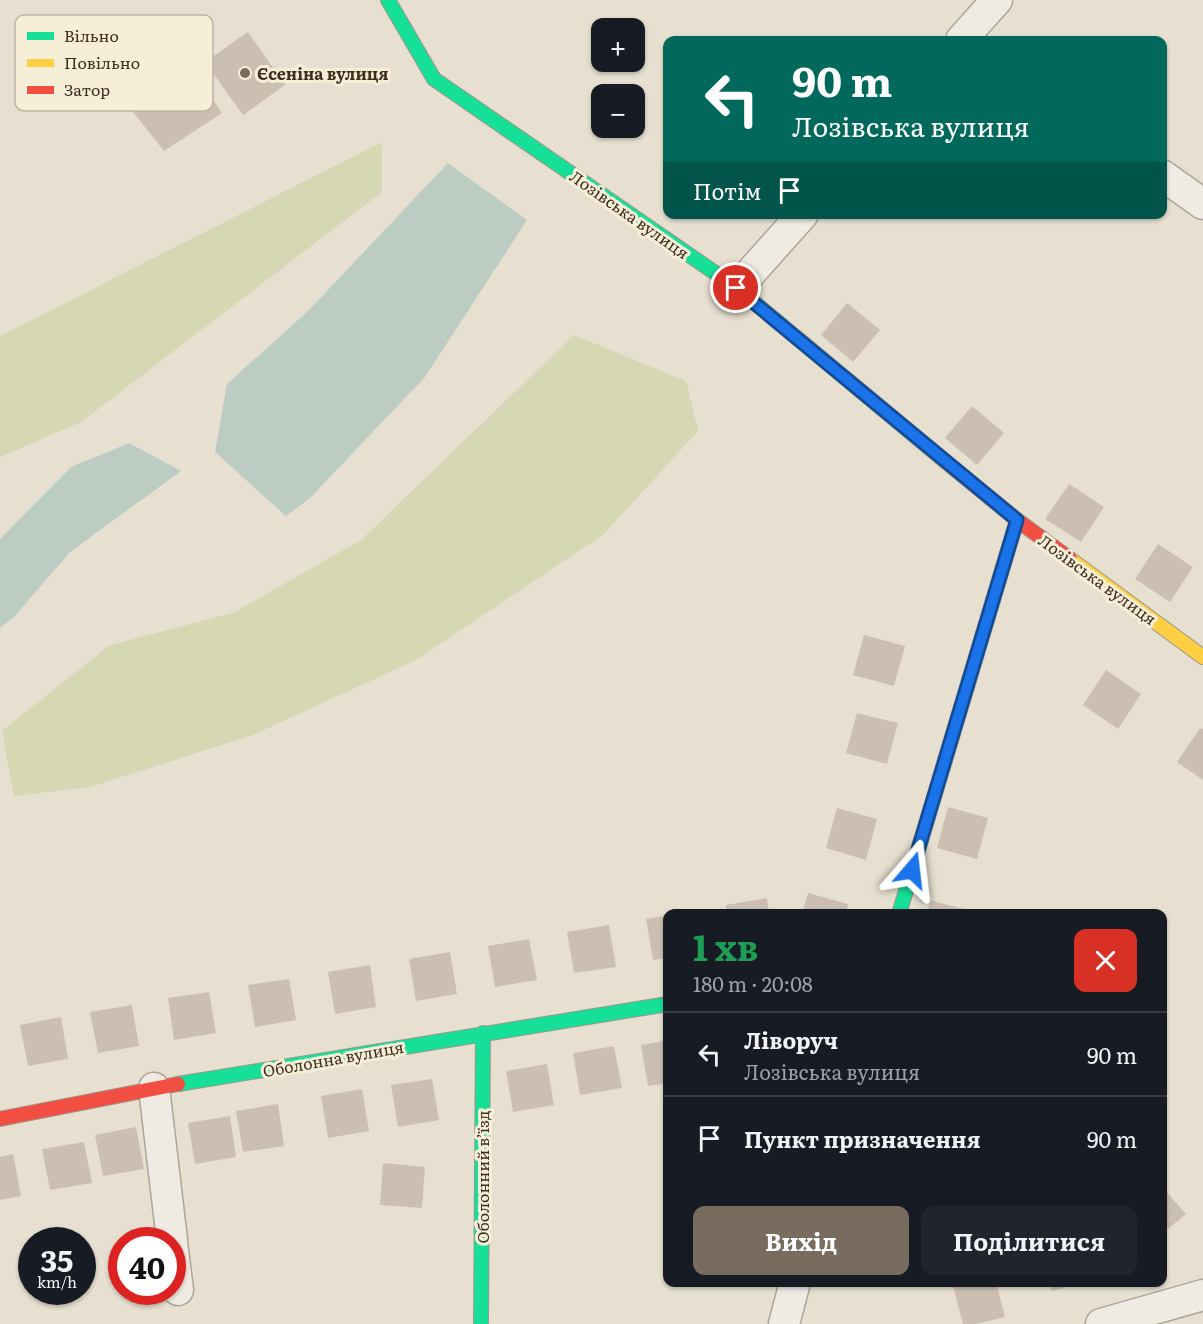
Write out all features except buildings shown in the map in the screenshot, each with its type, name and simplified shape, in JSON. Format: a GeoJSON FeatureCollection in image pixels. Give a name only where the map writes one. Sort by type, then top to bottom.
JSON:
{"type":"FeatureCollection","features":[{"type":"Feature","properties":{"kind":"street","name":"Лозівська вулиця"},"geometry":{"type":"LineString","coordinates":[[388,0],[434,79],[736,288],[1017,520],[1203,657]]}},
{"type":"Feature","properties":{"kind":"street"},"geometry":{"type":"LineString","coordinates":[[971,36],[997,0]]}},
{"type":"Feature","properties":{"kind":"street"},"geometry":{"type":"LineString","coordinates":[[1167,179],[1203,204]]}},
{"type":"Feature","properties":{"kind":"street"},"geometry":{"type":"LineString","coordinates":[[736,288],[798,219]]}},
{"type":"Feature","properties":{"kind":"street"},"geometry":{"type":"LineString","coordinates":[[900,909],[1017,520]]}},
{"type":"Feature","properties":{"kind":"street","name":"Оболонна вулиця"},"geometry":{"type":"LineString","coordinates":[[0,1119],[154,1088],[663,1005]]}},
{"type":"Feature","properties":{"kind":"street","name":"Оболонний в’їзд"},"geometry":{"type":"LineString","coordinates":[[481,1322],[483,1033]]}},
{"type":"Feature","properties":{"kind":"street"},"geometry":{"type":"LineString","coordinates":[[154,1088],[170,1227]]}},
{"type":"Feature","properties":{"kind":"street"},"geometry":{"type":"LineString","coordinates":[[784,1324],[794,1287]]}},
{"type":"Feature","properties":{"kind":"street"},"geometry":{"type":"LineString","coordinates":[[1101,1324],[1203,1295]]}},
{"type":"Feature","properties":{"kind":"green space"},"geometry":{"type":"Polygon","coordinates":[[[382,142],[382,192],[81,422],[0,457],[0,336],[382,142]]]}},
{"type":"Feature","properties":{"kind":"green space"},"geometry":{"type":"Polygon","coordinates":[[[574,335],[686,381],[698,431],[603,535],[416,660],[253,735],[90,787],[14,796],[2,731],[110,645],[233,613],[361,540],[574,335]]]}},
{"type":"Feature","properties":{"kind":"shaded area"},"geometry":{"type":"Polygon","coordinates":[[[448,163],[527,220],[425,377],[310,498],[286,516],[215,452],[227,384],[309,310],[448,163]]]}},
{"type":"Feature","properties":{"kind":"shaded area"},"geometry":{"type":"Polygon","coordinates":[[[129,443],[181,471],[70,552],[14,617],[0,628],[0,539],[71,467],[129,443]]]}},
{"type":"Feature","properties":{"kind":"traffic: fast"},"geometry":{"type":"LineString","coordinates":[[388,0],[434,79],[737,288],[945,461]]}},
{"type":"Feature","properties":{"kind":"traffic: fast"},"geometry":{"type":"LineString","coordinates":[[900,909],[1017,520]]}},
{"type":"Feature","properties":{"kind":"traffic: fast"},"geometry":{"type":"LineString","coordinates":[[178,1084],[663,1005]]}},
{"type":"Feature","properties":{"kind":"traffic: fast"},"geometry":{"type":"LineString","coordinates":[[481,1322],[483,1033]]}},
{"type":"Feature","properties":{"kind":"traffic: slow"},"geometry":{"type":"LineString","coordinates":[[1070,559],[1203,657]]}},
{"type":"Feature","properties":{"kind":"traffic: jam"},"geometry":{"type":"LineString","coordinates":[[945,461],[1017,520],[1070,559]]}},
{"type":"Feature","properties":{"kind":"traffic: jam"},"geometry":{"type":"LineString","coordinates":[[0,1119],[178,1084]]}},
{"type":"Feature","properties":{"kind":"place","name":"Єсеніна вулиця"},"geometry":{"type":"Point","coordinates":[245,73]}},
{"type":"Feature","properties":{"kind":"route"},"geometry":{"type":"LineString","coordinates":[[736,288],[1017,520],[912,870]]}}]}
